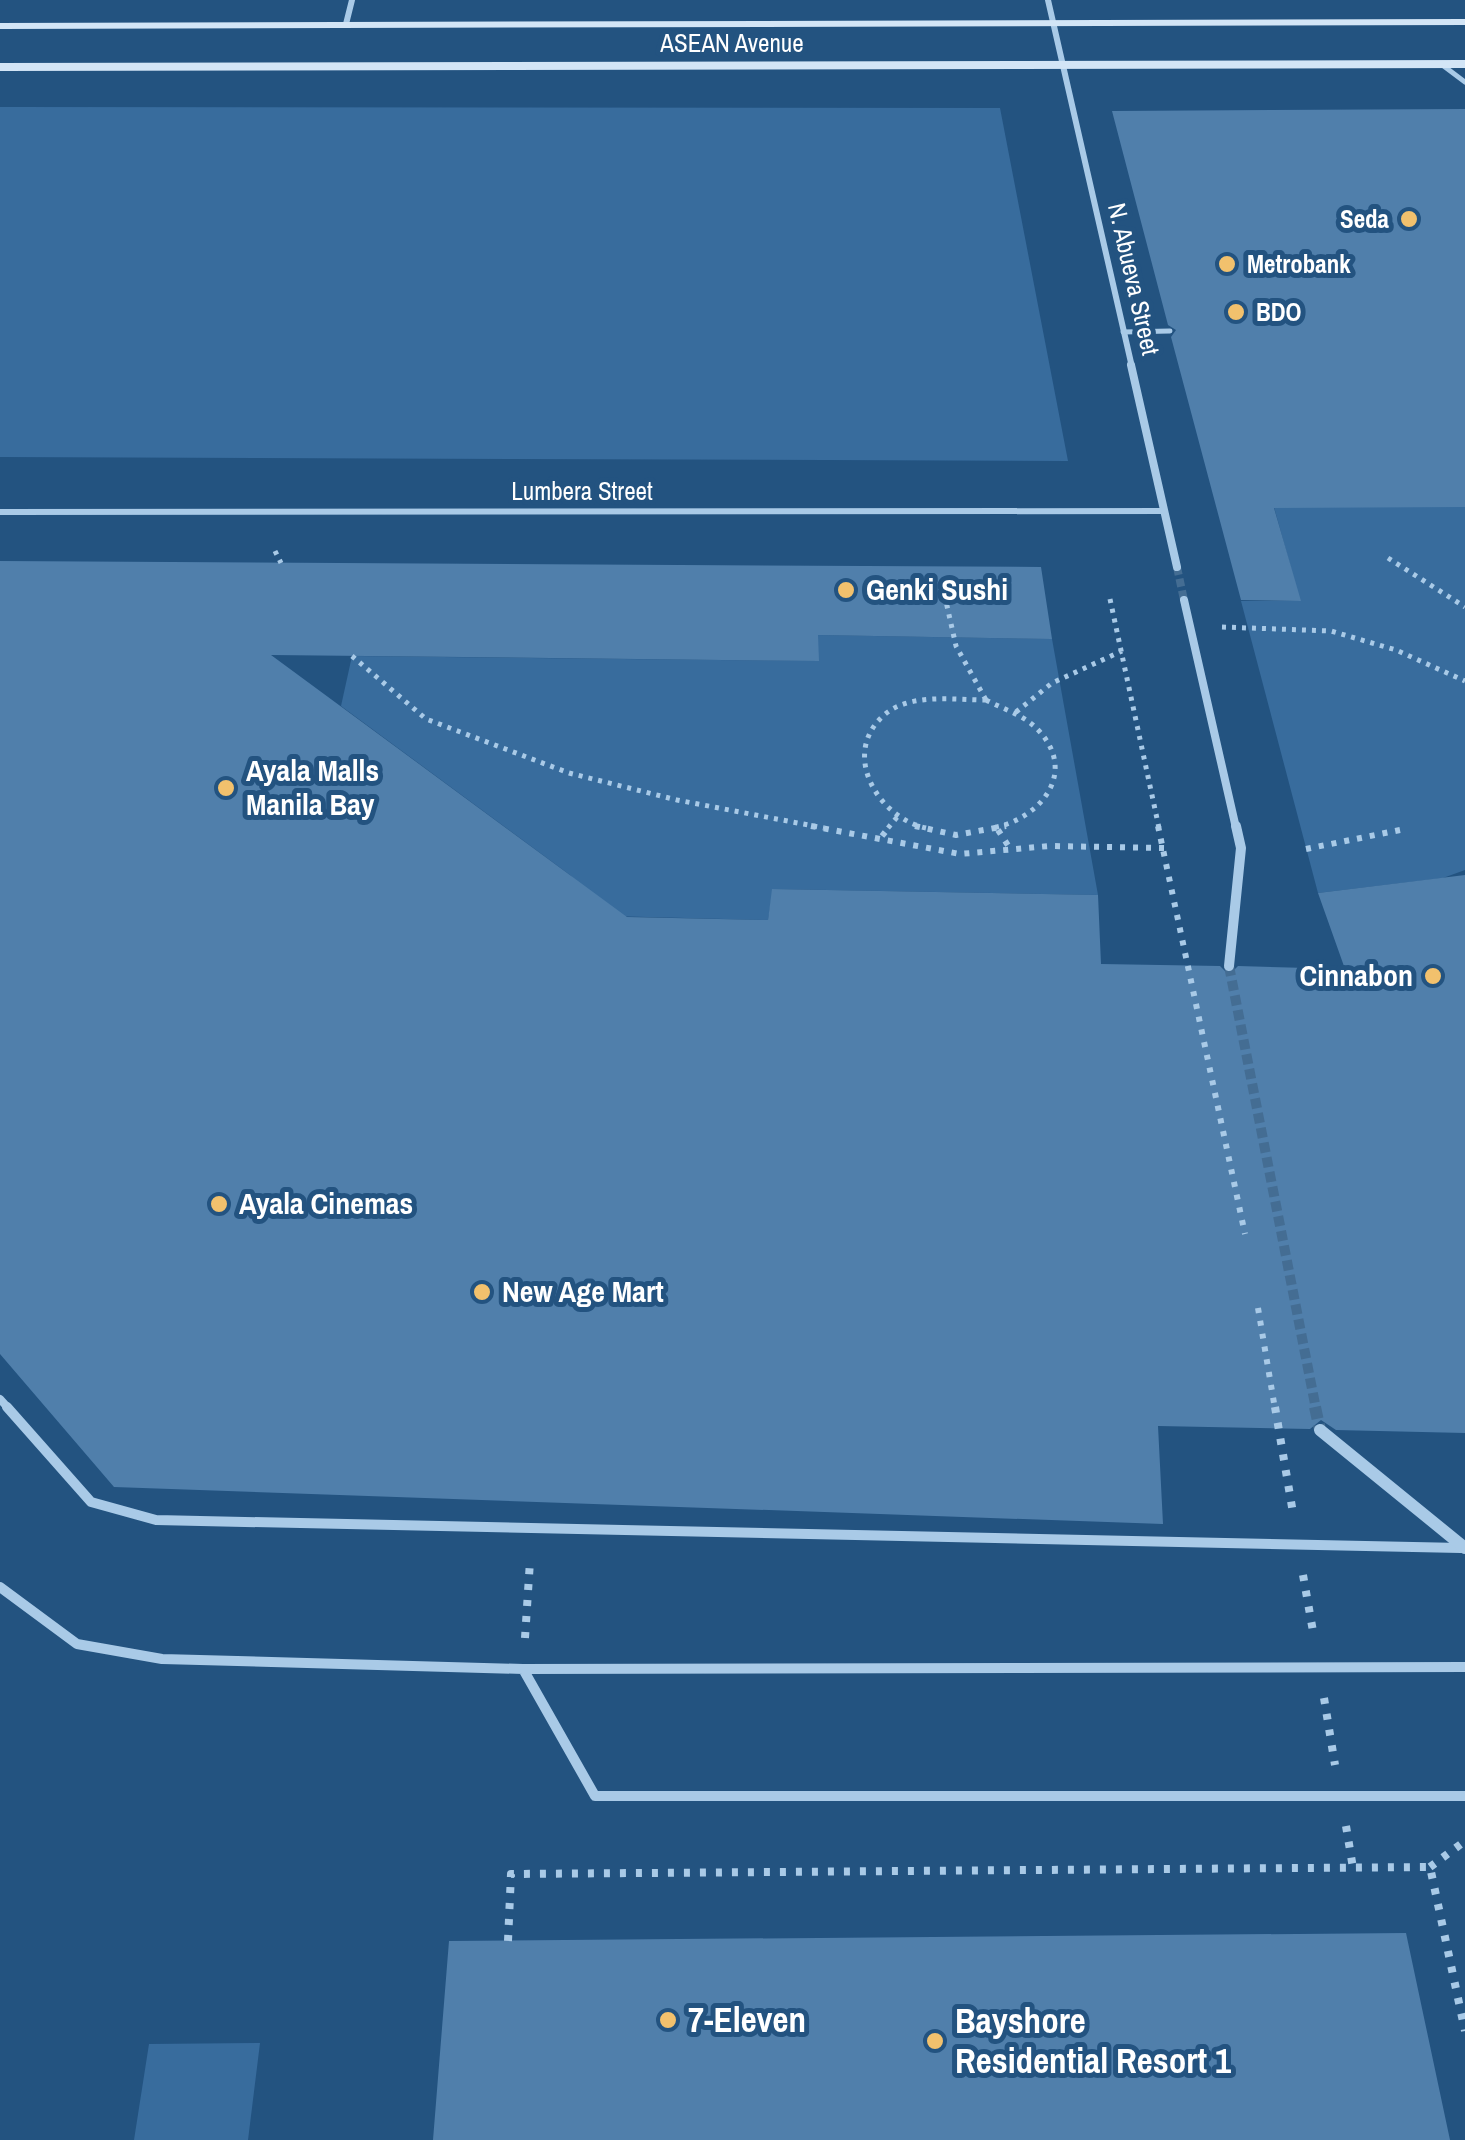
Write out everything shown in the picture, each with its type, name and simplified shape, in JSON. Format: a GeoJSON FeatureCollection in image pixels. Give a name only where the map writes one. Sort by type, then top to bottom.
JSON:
{"type":"FeatureCollection","features":[{"type":"Feature","properties":{"kind":"street"},"geometry":{"type":"LineString","coordinates":[[346,24],[352,0]]}},
{"type":"Feature","properties":{"kind":"street","name":"N. Abueva Street"},"geometry":{"type":"LineString","coordinates":[[1048,0],[1177,568]]}},
{"type":"Feature","properties":{"kind":"street","name":"ASEAN Avenue"},"geometry":{"type":"LineString","coordinates":[[0,26],[1465,22]]}},
{"type":"Feature","properties":{"kind":"street","name":"ASEAN Avenue"},"geometry":{"type":"LineString","coordinates":[[0,67],[1465,64]]}},
{"type":"Feature","properties":{"kind":"street"},"geometry":{"type":"LineString","coordinates":[[1184,600],[1242,848],[1229,966]]}},
{"type":"Feature","properties":{"kind":"street"},"geometry":{"type":"LineString","coordinates":[[1320,1430],[1465,1548]]}},
{"type":"Feature","properties":{"kind":"lane"},"geometry":{"type":"LineString","coordinates":[[1441,64],[1465,82]]}},
{"type":"Feature","properties":{"kind":"lane"},"geometry":{"type":"LineString","coordinates":[[1123,332],[1170,332]]}},
{"type":"Feature","properties":{"kind":"lane","name":"Lumbera Street"},"geometry":{"type":"LineString","coordinates":[[0,512],[1164,510]]}},
{"type":"Feature","properties":{"kind":"lane"},"geometry":{"type":"LineString","coordinates":[[0,1398],[92,1502],[156,1520],[1465,1548]]}},
{"type":"Feature","properties":{"kind":"lane"},"geometry":{"type":"LineString","coordinates":[[0,1587],[77,1644],[162,1659],[522,1670],[1465,1667]]}},
{"type":"Feature","properties":{"kind":"lane"},"geometry":{"type":"LineString","coordinates":[[522,1670],[595,1796],[1465,1796]]}},
{"type":"Feature","properties":{"kind":"path"},"geometry":{"type":"LineString","coordinates":[[275,551],[281,563]]}},
{"type":"Feature","properties":{"kind":"path"},"geometry":{"type":"LineString","coordinates":[[1388,558],[1465,607]]}},
{"type":"Feature","properties":{"kind":"path"},"geometry":{"type":"LineString","coordinates":[[963,603],[962,588],[943,588],[948,637],[986,700]]}},
{"type":"Feature","properties":{"kind":"path"},"geometry":{"type":"LineString","coordinates":[[1110,599],[1166,848],[1244,1234]]}},
{"type":"Feature","properties":{"kind":"path"},"geometry":{"type":"LineString","coordinates":[[1190,627],[1331,631],[1396,650],[1465,681]]}},
{"type":"Feature","properties":{"kind":"path"},"geometry":{"type":"LineString","coordinates":[[1016,712],[1036,691],[1122,651]]}},
{"type":"Feature","properties":{"kind":"path"},"geometry":{"type":"LineString","coordinates":[[352,656],[426,719],[570,773],[677,800],[882,836],[960,854],[1166,848]]}},
{"type":"Feature","properties":{"kind":"path"},"geometry":{"type":"LineString","coordinates":[[956,696],[986,700],[1016,712],[1036,727],[1050,746],[1056,766],[1054,786],[1042,804],[1023,820],[998,830],[946,832],[898,816],[876,798],[864,779],[860,757],[866,737],[880,719],[901,706],[956,696]]}},
{"type":"Feature","properties":{"kind":"path"},"geometry":{"type":"LineString","coordinates":[[882,836],[898,816]]}},
{"type":"Feature","properties":{"kind":"path"},"geometry":{"type":"LineString","coordinates":[[998,830],[1010,850]]}},
{"type":"Feature","properties":{"kind":"path"},"geometry":{"type":"LineString","coordinates":[[1306,849],[1400,830]]}},
{"type":"Feature","properties":{"kind":"path"},"geometry":{"type":"LineString","coordinates":[[1258,1308],[1353,1868]]}},
{"type":"Feature","properties":{"kind":"path"},"geometry":{"type":"LineString","coordinates":[[522,1670],[532,1529]]}},
{"type":"Feature","properties":{"kind":"path"},"geometry":{"type":"LineString","coordinates":[[508,1941],[511,1874],[1430,1867],[1465,1840]]}},
{"type":"Feature","properties":{"kind":"path"},"geometry":{"type":"LineString","coordinates":[[1430,1867],[1465,2031]]}},
{"type":"Feature","properties":{"kind":"shaded area"},"geometry":{"type":"Polygon","coordinates":[[[0,107],[1000,108],[1068,461],[0,457],[0,107]]]}},
{"type":"Feature","properties":{"kind":"shaded area"},"geometry":{"type":"Polygon","coordinates":[[[1274,507],[1465,507],[1465,870],[1443,878],[1318,893],[1241,601],[1300,601],[1274,507]]]}},
{"type":"Feature","properties":{"kind":"shaded area"},"geometry":{"type":"Polygon","coordinates":[[[818,635],[1052,639],[1098,895],[773,889],[768,920],[608,916],[570,875],[341,706],[352,656],[818,661],[818,635]]]}},
{"type":"Feature","properties":{"kind":"shaded area"},"geometry":{"type":"Polygon","coordinates":[[[260,2043],[248,2140],[134,2140],[149,2044],[260,2043]]]}},
{"type":"Feature","properties":{"kind":"building"},"geometry":{"type":"Polygon","coordinates":[[[1465,109],[1465,507],[1274,508],[1301,601],[1241,600],[1171,337],[1176,330],[1168,325],[1112,111],[1465,109]]]}},
{"type":"Feature","properties":{"kind":"building","name":"Ayala Malls Manila Bay"},"geometry":{"type":"Polygon","coordinates":[[[0,561],[1041,567],[1052,639],[818,635],[819,661],[271,655],[627,917],[768,920],[772,889],[1098,895],[1101,964],[1220,966],[1229,975],[1238,966],[1345,969],[1318,893],[1465,875],[1465,1433],[1336,1430],[1321,1420],[1310,1429],[1158,1426],[1163,1524],[114,1487],[0,1354],[0,561]]]}},
{"type":"Feature","properties":{"kind":"building","name":"Bayshore Residential Resort 1"},"geometry":{"type":"Polygon","coordinates":[[[1406,1933],[1450,2140],[433,2140],[449,1941],[1406,1933]]]}},
{"type":"Feature","properties":{"kind":"tunnel"},"geometry":{"type":"LineString","coordinates":[[1177,567],[1184,600]]}},
{"type":"Feature","properties":{"kind":"tunnel"},"geometry":{"type":"LineString","coordinates":[[1229,966],[1316,1409]]}},
{"type":"Feature","properties":{"kind":"tunnel"},"geometry":{"type":"LineString","coordinates":[[1315,1407],[1320,1430]]}},
{"type":"Feature","properties":{"kind":"place","name":"Seda"},"geometry":{"type":"Point","coordinates":[1409,219]}},
{"type":"Feature","properties":{"kind":"place","name":"Metrobank"},"geometry":{"type":"Point","coordinates":[1227,264]}},
{"type":"Feature","properties":{"kind":"place","name":"BDO"},"geometry":{"type":"Point","coordinates":[1236,312]}},
{"type":"Feature","properties":{"kind":"place","name":"Genki Sushi"},"geometry":{"type":"Point","coordinates":[846,590]}},
{"type":"Feature","properties":{"kind":"place","name":"Ayala Malls Manila Bay"},"geometry":{"type":"Point","coordinates":[226,788]}},
{"type":"Feature","properties":{"kind":"place","name":"Cinnabon"},"geometry":{"type":"Point","coordinates":[1433,976]}},
{"type":"Feature","properties":{"kind":"place","name":"Ayala Cinemas"},"geometry":{"type":"Point","coordinates":[219,1204]}},
{"type":"Feature","properties":{"kind":"place","name":"New Age Mart"},"geometry":{"type":"Point","coordinates":[482,1292]}},
{"type":"Feature","properties":{"kind":"place","name":"7-Eleven"},"geometry":{"type":"Point","coordinates":[668,2020]}},
{"type":"Feature","properties":{"kind":"place","name":"Bayshore Residential Resort 1"},"geometry":{"type":"Point","coordinates":[935,2041]}}]}
